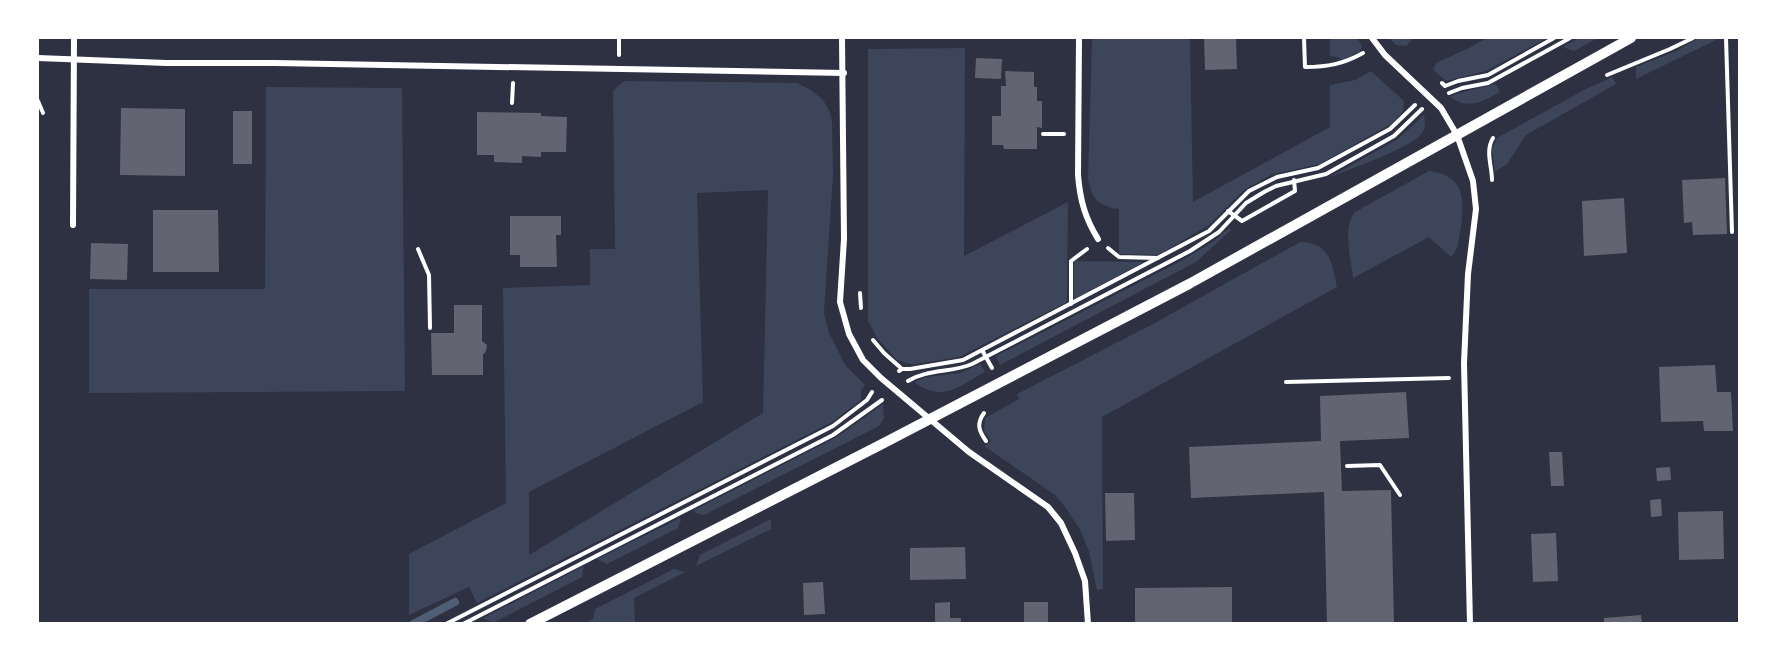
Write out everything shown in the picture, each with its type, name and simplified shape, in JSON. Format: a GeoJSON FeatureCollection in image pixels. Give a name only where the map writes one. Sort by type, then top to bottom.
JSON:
{"type":"FeatureCollection","features":[{"type":"Feature","properties":{"kind":"street"},"geometry":{"type":"LineString","coordinates":[[73,225],[74,38]]}},
{"type":"Feature","properties":{"kind":"street"},"geometry":{"type":"LineString","coordinates":[[842,38],[844,239],[840,302],[849,334],[856,349],[871,368],[895,389],[983,462],[1048,507],[1061,523],[1076,553],[1085,581],[1088,624]]}},
{"type":"Feature","properties":{"kind":"street"},"geometry":{"type":"LineString","coordinates":[[1079,38],[1078,175],[1080,195],[1087,220],[1098,239]]}},
{"type":"Feature","properties":{"kind":"street"},"geometry":{"type":"LineString","coordinates":[[1372,38],[1441,108],[1456,135],[1473,181],[1476,209],[1468,274],[1464,378],[1470,624]]}},
{"type":"Feature","properties":{"kind":"street"},"geometry":{"type":"LineString","coordinates":[[530,624],[1199,279],[1631,38]]}},
{"type":"Feature","properties":{"kind":"street"},"geometry":{"type":"LineString","coordinates":[[38,58],[166,63],[843,73]]}},
{"type":"Feature","properties":{"kind":"path"},"geometry":{"type":"LineString","coordinates":[[1304,38],[1305,67],[1329,67],[1344,63],[1377,45]]}},
{"type":"Feature","properties":{"kind":"path"},"geometry":{"type":"LineString","coordinates":[[446,624],[833,426],[902,369],[963,360],[1209,231],[1249,191],[1277,177],[1313,170],[1325,165],[1390,129],[1440,81],[1445,86],[1488,75],[1554,38]]}},
{"type":"Feature","properties":{"kind":"path"},"geometry":{"type":"LineString","coordinates":[[463,624],[833,435],[895,389],[918,375],[963,368],[1190,250],[1219,232],[1246,202],[1258,195],[1276,186],[1326,174],[1400,132],[1422,109],[1454,91],[1488,83],[1570,38]]}},
{"type":"Feature","properties":{"kind":"path"},"geometry":{"type":"LineString","coordinates":[[1600,78],[1693,38]]}},
{"type":"Feature","properties":{"kind":"path"},"geometry":{"type":"LineString","coordinates":[[1726,38],[1732,232]]}},
{"type":"Feature","properties":{"kind":"path"},"geometry":{"type":"LineString","coordinates":[[38,101],[43,113]]}},
{"type":"Feature","properties":{"kind":"path"},"geometry":{"type":"LineString","coordinates":[[1492,189],[1489,144],[1499,133]]}},
{"type":"Feature","properties":{"kind":"path"},"geometry":{"type":"LineString","coordinates":[[1228,211],[1242,221],[1295,191],[1293,174]]}},
{"type":"Feature","properties":{"kind":"path"},"geometry":{"type":"LineString","coordinates":[[1071,304],[1071,261],[1098,239],[1119,257],[1159,258]]}},
{"type":"Feature","properties":{"kind":"path"},"geometry":{"type":"LineString","coordinates":[[418,249],[429,275],[430,328]]}},
{"type":"Feature","properties":{"kind":"path"},"geometry":{"type":"LineString","coordinates":[[860,293],[862,316]]}},
{"type":"Feature","properties":{"kind":"path"},"geometry":{"type":"LineString","coordinates":[[871,336],[884,353],[902,369]]}},
{"type":"Feature","properties":{"kind":"path"},"geometry":{"type":"LineString","coordinates":[[1286,382],[1464,378]]}},
{"type":"Feature","properties":{"kind":"path"},"geometry":{"type":"LineString","coordinates":[[1347,466],[1380,465],[1400,495]]}},
{"type":"Feature","properties":{"kind":"shaded area"},"geometry":{"type":"Polygon","coordinates":[[[1092,38],[1190,38],[1193,202],[1330,127],[1330,85],[1355,80],[1371,71],[1404,101],[1403,112],[1391,124],[1320,164],[1273,174],[1244,190],[1209,225],[1158,255],[1119,254],[1119,209],[1106,206],[1097,200],[1088,179],[1092,38]]]}},
{"type":"Feature","properties":{"kind":"shaded area"},"geometry":{"type":"Polygon","coordinates":[[[1330,38],[1357,38],[1362,46],[1360,51],[1343,60],[1330,56],[1330,38]]]}},
{"type":"Feature","properties":{"kind":"shaded area"},"geometry":{"type":"Polygon","coordinates":[[[1389,38],[1413,39],[1406,46],[1396,45],[1389,38]]]}},
{"type":"Feature","properties":{"kind":"shaded area"},"geometry":{"type":"Polygon","coordinates":[[[1487,38],[1547,38],[1486,71],[1446,81],[1433,70],[1436,63],[1487,38]]]}},
{"type":"Feature","properties":{"kind":"shaded area"},"geometry":{"type":"Polygon","coordinates":[[[1580,38],[1598,38],[1574,51],[1565,48],[1564,46],[1580,38]]]}},
{"type":"Feature","properties":{"kind":"shaded area"},"geometry":{"type":"Polygon","coordinates":[[[1699,38],[1720,38],[1636,79],[1636,67],[1676,51],[1699,38]]]}},
{"type":"Feature","properties":{"kind":"shaded area"},"geometry":{"type":"Polygon","coordinates":[[[965,48],[964,256],[1068,202],[1067,302],[959,357],[910,364],[897,360],[877,338],[868,321],[868,49],[965,48]]]}},
{"type":"Feature","properties":{"kind":"shaded area"},"geometry":{"type":"Polygon","coordinates":[[[1612,77],[1616,84],[1526,135],[1507,164],[1495,172],[1492,149],[1497,138],[1612,77]]]}},
{"type":"Feature","properties":{"kind":"shaded area"},"geometry":{"type":"Polygon","coordinates":[[[624,81],[797,83],[811,90],[823,100],[832,121],[833,175],[824,313],[829,333],[845,365],[865,385],[861,390],[861,400],[832,422],[477,603],[469,587],[409,615],[409,554],[506,503],[503,288],[590,285],[590,249],[615,249],[613,91],[624,81]],[[768,190],[697,193],[703,402],[529,492],[529,555],[763,413],[768,190]]]}},
{"type":"Feature","properties":{"kind":"shaded area"},"geometry":{"type":"Polygon","coordinates":[[[1496,84],[1500,92],[1475,103],[1463,103],[1450,97],[1459,93],[1496,84]]]}},
{"type":"Feature","properties":{"kind":"shaded area"},"geometry":{"type":"Polygon","coordinates":[[[266,87],[402,88],[405,391],[89,393],[89,289],[265,289],[266,87]]]}},
{"type":"Feature","properties":{"kind":"shaded area"},"geometry":{"type":"Polygon","coordinates":[[[1424,115],[1424,128],[1416,139],[1393,152],[1328,178],[1398,139],[1424,115]]]}},
{"type":"Feature","properties":{"kind":"shaded area"},"geometry":{"type":"Polygon","coordinates":[[[1429,171],[1449,177],[1459,189],[1462,197],[1461,226],[1454,254],[1451,257],[1429,237],[1353,278],[1348,235],[1355,212],[1429,171]]]}},
{"type":"Feature","properties":{"kind":"shaded area"},"geometry":{"type":"Polygon","coordinates":[[[1229,228],[1231,230],[1196,262],[1000,365],[996,356],[1181,261],[1214,241],[1229,228]]]}},
{"type":"Feature","properties":{"kind":"shaded area"},"geometry":{"type":"Polygon","coordinates":[[[1300,242],[1310,243],[1324,250],[1331,262],[1337,287],[1102,417],[1103,589],[1097,590],[1089,551],[1079,528],[1055,495],[984,446],[991,441],[984,431],[985,418],[1019,399],[1017,394],[1153,324],[1300,242]]]}},
{"type":"Feature","properties":{"kind":"shaded area"},"geometry":{"type":"Polygon","coordinates":[[[1074,261],[1144,262],[1074,299],[1074,261]]]}},
{"type":"Feature","properties":{"kind":"shaded area"},"geometry":{"type":"Polygon","coordinates":[[[980,364],[985,372],[950,390],[934,391],[914,382],[926,377],[960,373],[980,364]]]}},
{"type":"Feature","properties":{"kind":"shaded area"},"geometry":{"type":"Polygon","coordinates":[[[883,404],[884,418],[879,426],[704,515],[695,513],[694,510],[837,437],[883,404]]]}},
{"type":"Feature","properties":{"kind":"shaded area"},"geometry":{"type":"Polygon","coordinates":[[[680,518],[678,528],[607,564],[597,559],[680,518]]]}},
{"type":"Feature","properties":{"kind":"shaded area"},"geometry":{"type":"Polygon","coordinates":[[[771,519],[771,529],[696,566],[700,555],[771,519]]]}},
{"type":"Feature","properties":{"kind":"shaded area"},"geometry":{"type":"Polygon","coordinates":[[[584,566],[582,577],[493,623],[483,618],[584,566]]]}},
{"type":"Feature","properties":{"kind":"shaded area"},"geometry":{"type":"Polygon","coordinates":[[[674,569],[685,572],[634,598],[635,623],[585,623],[593,619],[595,609],[674,569]]]}},
{"type":"Feature","properties":{"kind":"building"},"geometry":{"type":"Polygon","coordinates":[[[1204,38],[1236,38],[1237,69],[1205,70],[1204,38]]]}},
{"type":"Feature","properties":{"kind":"building"},"geometry":{"type":"Polygon","coordinates":[[[976,58],[1002,59],[1001,79],[975,78],[976,58]]]}},
{"type":"Feature","properties":{"kind":"building"},"geometry":{"type":"Polygon","coordinates":[[[1005,71],[1034,72],[1037,101],[1042,101],[1042,128],[1037,127],[1037,149],[1004,149],[1003,145],[992,145],[992,116],[1001,116],[1001,86],[1006,86],[1005,71]]]}},
{"type":"Feature","properties":{"kind":"building"},"geometry":{"type":"Polygon","coordinates":[[[121,108],[185,109],[185,176],[120,175],[121,108]]]}},
{"type":"Feature","properties":{"kind":"building"},"geometry":{"type":"Polygon","coordinates":[[[233,111],[252,111],[252,164],[233,164],[233,111]]]}},
{"type":"Feature","properties":{"kind":"building"},"geometry":{"type":"Polygon","coordinates":[[[477,112],[541,113],[541,116],[567,117],[566,152],[541,152],[541,157],[522,156],[522,163],[494,162],[494,155],[477,155],[477,112]]]}},
{"type":"Feature","properties":{"kind":"building"},"geometry":{"type":"Polygon","coordinates":[[[1725,178],[1727,234],[1693,235],[1692,222],[1684,223],[1682,180],[1725,178]]]}},
{"type":"Feature","properties":{"kind":"building"},"geometry":{"type":"Polygon","coordinates":[[[1624,198],[1627,253],[1584,256],[1582,201],[1624,198]]]}},
{"type":"Feature","properties":{"kind":"building"},"geometry":{"type":"Polygon","coordinates":[[[153,210],[218,210],[219,272],[153,272],[153,210]]]}},
{"type":"Feature","properties":{"kind":"building"},"geometry":{"type":"Polygon","coordinates":[[[510,216],[561,216],[561,235],[556,235],[557,267],[520,267],[520,255],[510,255],[510,216]]]}},
{"type":"Feature","properties":{"kind":"building"},"geometry":{"type":"Polygon","coordinates":[[[91,243],[128,244],[127,280],[90,279],[91,243]]]}},
{"type":"Feature","properties":{"kind":"building"},"geometry":{"type":"Polygon","coordinates":[[[454,305],[482,305],[482,341],[487,345],[483,355],[483,375],[432,375],[431,333],[454,333],[454,305]]]}},
{"type":"Feature","properties":{"kind":"building"},"geometry":{"type":"Polygon","coordinates":[[[1715,365],[1717,392],[1731,392],[1733,431],[1704,431],[1703,421],[1661,422],[1659,367],[1715,365]]]}},
{"type":"Feature","properties":{"kind":"building"},"geometry":{"type":"Polygon","coordinates":[[[1406,392],[1409,438],[1340,441],[1342,491],[1391,490],[1394,624],[1327,624],[1324,492],[1191,498],[1189,447],[1321,441],[1320,396],[1406,392]]]}},
{"type":"Feature","properties":{"kind":"building"},"geometry":{"type":"Polygon","coordinates":[[[1549,452],[1562,452],[1564,486],[1551,486],[1549,452]]]}},
{"type":"Feature","properties":{"kind":"building"},"geometry":{"type":"Polygon","coordinates":[[[1670,467],[1671,480],[1657,481],[1656,468],[1670,467]]]}},
{"type":"Feature","properties":{"kind":"building"},"geometry":{"type":"Polygon","coordinates":[[[1105,493],[1134,493],[1135,540],[1106,541],[1105,493]]]}},
{"type":"Feature","properties":{"kind":"building"},"geometry":{"type":"Polygon","coordinates":[[[1661,499],[1662,516],[1651,517],[1650,500],[1661,499]]]}},
{"type":"Feature","properties":{"kind":"building"},"geometry":{"type":"Polygon","coordinates":[[[1723,511],[1724,559],[1679,560],[1678,512],[1723,511]]]}},
{"type":"Feature","properties":{"kind":"building"},"geometry":{"type":"Polygon","coordinates":[[[1556,533],[1558,581],[1533,582],[1531,534],[1556,533]]]}},
{"type":"Feature","properties":{"kind":"building"},"geometry":{"type":"Polygon","coordinates":[[[965,547],[966,579],[910,580],[910,548],[965,547]]]}},
{"type":"Feature","properties":{"kind":"building"},"geometry":{"type":"Polygon","coordinates":[[[823,582],[825,614],[804,615],[803,583],[823,582]]]}},
{"type":"Feature","properties":{"kind":"building"},"geometry":{"type":"Polygon","coordinates":[[[1232,587],[1232,624],[1135,624],[1135,588],[1232,587]]]}},
{"type":"Feature","properties":{"kind":"building"},"geometry":{"type":"Polygon","coordinates":[[[950,602],[950,618],[961,618],[961,624],[935,624],[935,603],[950,602]]]}},
{"type":"Feature","properties":{"kind":"building"},"geometry":{"type":"Polygon","coordinates":[[[1024,602],[1048,602],[1048,624],[1024,624],[1024,602]]]}},
{"type":"Feature","properties":{"kind":"building"},"geometry":{"type":"Polygon","coordinates":[[[1641,615],[1642,624],[1604,624],[1604,618],[1641,615]]]}},
{"type":"Feature","properties":{"kind":"waterway"},"geometry":{"type":"LineString","coordinates":[[413,624],[455,602]]}}]}
